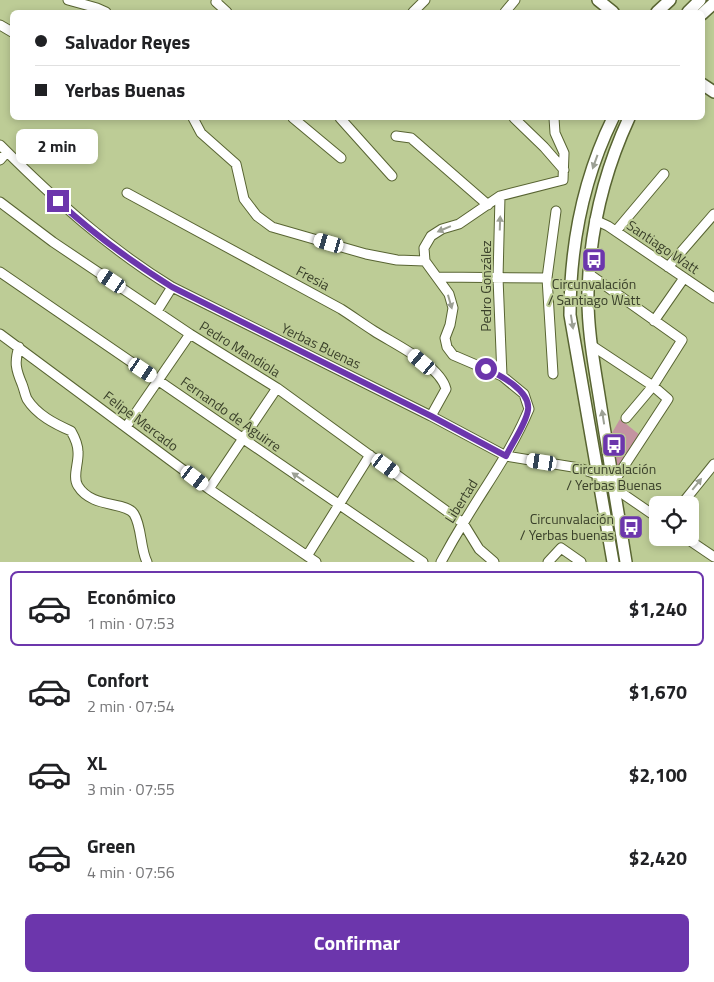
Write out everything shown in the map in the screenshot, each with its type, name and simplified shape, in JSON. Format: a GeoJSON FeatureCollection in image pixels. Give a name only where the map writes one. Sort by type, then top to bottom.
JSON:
{"type":"FeatureCollection","features":[{"type":"Feature","properties":{"kind":"main road"},"geometry":{"type":"LineString","coordinates":[[598,0],[610,10]]}},
{"type":"Feature","properties":{"kind":"main road"},"geometry":{"type":"LineString","coordinates":[[659,10],[670,0]]}},
{"type":"Feature","properties":{"kind":"main road"},"geometry":{"type":"LineString","coordinates":[[690,10],[700,0]]}},
{"type":"Feature","properties":{"kind":"main road"},"geometry":{"type":"LineString","coordinates":[[613,120],[594,165],[582,206],[572,260],[570,315],[613,562]]}},
{"type":"Feature","properties":{"kind":"main road"},"geometry":{"type":"LineString","coordinates":[[626,562],[591,345],[588,310],[589,274],[596,220],[610,163],[628,120]]}},
{"type":"Feature","properties":{"kind":"main road"},"geometry":{"type":"LineString","coordinates":[[582,206],[596,220]]}},
{"type":"Feature","properties":{"kind":"street"},"geometry":{"type":"LineString","coordinates":[[68,0],[101,10]]}},
{"type":"Feature","properties":{"kind":"street"},"geometry":{"type":"LineString","coordinates":[[415,10],[425,0]]}},
{"type":"Feature","properties":{"kind":"street"},"geometry":{"type":"LineString","coordinates":[[507,10],[515,0]]}},
{"type":"Feature","properties":{"kind":"street"},"geometry":{"type":"LineString","coordinates":[[213,1],[224,10]]}},
{"type":"Feature","properties":{"kind":"street"},"geometry":{"type":"LineString","coordinates":[[194,120],[202,133],[236,164],[244,199],[257,216],[272,228],[366,254],[397,260],[425,261]]}},
{"type":"Feature","properties":{"kind":"street"},"geometry":{"type":"LineString","coordinates":[[295,120],[341,158]]}},
{"type":"Feature","properties":{"kind":"street"},"geometry":{"type":"LineString","coordinates":[[342,120],[392,176]]}},
{"type":"Feature","properties":{"kind":"street"},"geometry":{"type":"LineString","coordinates":[[516,120],[544,146],[564,170]]}},
{"type":"Feature","properties":{"kind":"street"},"geometry":{"type":"LineString","coordinates":[[547,278],[438,277],[425,261],[424,248],[431,236],[442,229],[459,224],[500,196],[561,182],[564,177],[564,153],[555,133],[554,120]]}},
{"type":"Feature","properties":{"kind":"street"},"geometry":{"type":"LineString","coordinates":[[396,136],[411,138],[488,205]]}},
{"type":"Feature","properties":{"kind":"street"},"geometry":{"type":"LineString","coordinates":[[0,160],[3,149]]}},
{"type":"Feature","properties":{"kind":"street","name":"Yerbas Buenas"},"geometry":{"type":"LineString","coordinates":[[3,149],[71,213],[140,267],[172,287],[431,416],[506,456],[579,468],[599,474],[649,512]]}},
{"type":"Feature","properties":{"kind":"street"},"geometry":{"type":"LineString","coordinates":[[616,232],[664,174]]}},
{"type":"Feature","properties":{"kind":"street","name":"Fresia"},"geometry":{"type":"LineString","coordinates":[[127,193],[341,309],[373,331],[411,352],[444,380],[446,389],[431,416]]}},
{"type":"Feature","properties":{"kind":"street","name":"Pedro González"},"geometry":{"type":"LineString","coordinates":[[500,196],[498,278],[502,376]]}},
{"type":"Feature","properties":{"kind":"street","name":"Pedro Mandiola"},"geometry":{"type":"LineString","coordinates":[[0,202],[53,242],[190,334],[277,388],[463,523]]}},
{"type":"Feature","properties":{"kind":"street"},"geometry":{"type":"LineString","coordinates":[[553,374],[547,278],[556,211]]}},
{"type":"Feature","properties":{"kind":"street"},"geometry":{"type":"LineString","coordinates":[[668,267],[714,214]]}},
{"type":"Feature","properties":{"kind":"street","name":"Santiago Watt"},"geometry":{"type":"LineString","coordinates":[[596,220],[714,298]]}},
{"type":"Feature","properties":{"kind":"street","name":"Fernando de Aguirre"},"geometry":{"type":"LineString","coordinates":[[0,272],[423,562]]}},
{"type":"Feature","properties":{"kind":"street"},"geometry":{"type":"LineString","coordinates":[[589,274],[682,340],[654,386],[626,418]]}},
{"type":"Feature","properties":{"kind":"street","name":"Libertad"},"geometry":{"type":"LineString","coordinates":[[438,277],[449,294],[453,308],[445,338],[447,348],[453,355],[502,376],[524,394],[528,409],[506,456],[463,523],[441,562]]}},
{"type":"Feature","properties":{"kind":"street"},"geometry":{"type":"LineString","coordinates":[[654,321],[684,278]]}},
{"type":"Feature","properties":{"kind":"street"},"geometry":{"type":"LineString","coordinates":[[157,311],[172,287]]}},
{"type":"Feature","properties":{"kind":"street","name":"Felipe Mercado"},"geometry":{"type":"LineString","coordinates":[[0,334],[209,489],[316,562]]}},
{"type":"Feature","properties":{"kind":"street"},"geometry":{"type":"LineString","coordinates":[[126,427],[190,334]]}},
{"type":"Feature","properties":{"kind":"street"},"geometry":{"type":"LineString","coordinates":[[591,345],[654,386],[668,399],[613,483]]}},
{"type":"Feature","properties":{"kind":"street"},"geometry":{"type":"LineString","coordinates":[[19,347],[15,358],[15,368],[27,399],[42,415],[71,431],[76,440],[78,462],[75,479],[77,486],[89,498],[108,505],[128,508],[134,513],[138,522],[147,562]]}},
{"type":"Feature","properties":{"kind":"street"},"geometry":{"type":"LineString","coordinates":[[209,489],[277,388]]}},
{"type":"Feature","properties":{"kind":"street"},"geometry":{"type":"LineString","coordinates":[[306,556],[370,455]]}},
{"type":"Feature","properties":{"kind":"street"},"geometry":{"type":"LineString","coordinates":[[688,496],[714,464]]}},
{"type":"Feature","properties":{"kind":"street"},"geometry":{"type":"LineString","coordinates":[[463,523],[479,549],[494,562]]}},
{"type":"Feature","properties":{"kind":"street"},"geometry":{"type":"LineString","coordinates":[[698,546],[714,557]]}},
{"type":"Feature","properties":{"kind":"street"},"geometry":{"type":"LineString","coordinates":[[548,562],[561,548],[582,562]]}},
{"type":"Feature","properties":{"kind":"shaded area"},"geometry":{"type":"Polygon","coordinates":[[[620,419],[641,436],[620,468],[613,466],[609,438],[620,419]]]}},
{"type":"Feature","properties":{"kind":"place","name":"Circunvalación / Santiago Watt"},"geometry":{"type":"Point","coordinates":[594,260]}},
{"type":"Feature","properties":{"kind":"place","name":"Circunvalación / Yerbas Buenas"},"geometry":{"type":"Point","coordinates":[614,445]}},
{"type":"Feature","properties":{"kind":"place","name":"Circunvalación / Yerbas buenas"},"geometry":{"type":"Point","coordinates":[631,527]}},
{"type":"Feature","properties":{"kind":"route"},"geometry":{"type":"LineString","coordinates":[[58,201],[140,267],[172,287],[431,416],[506,456],[528,409],[524,394],[502,376],[486,369]]}}]}
